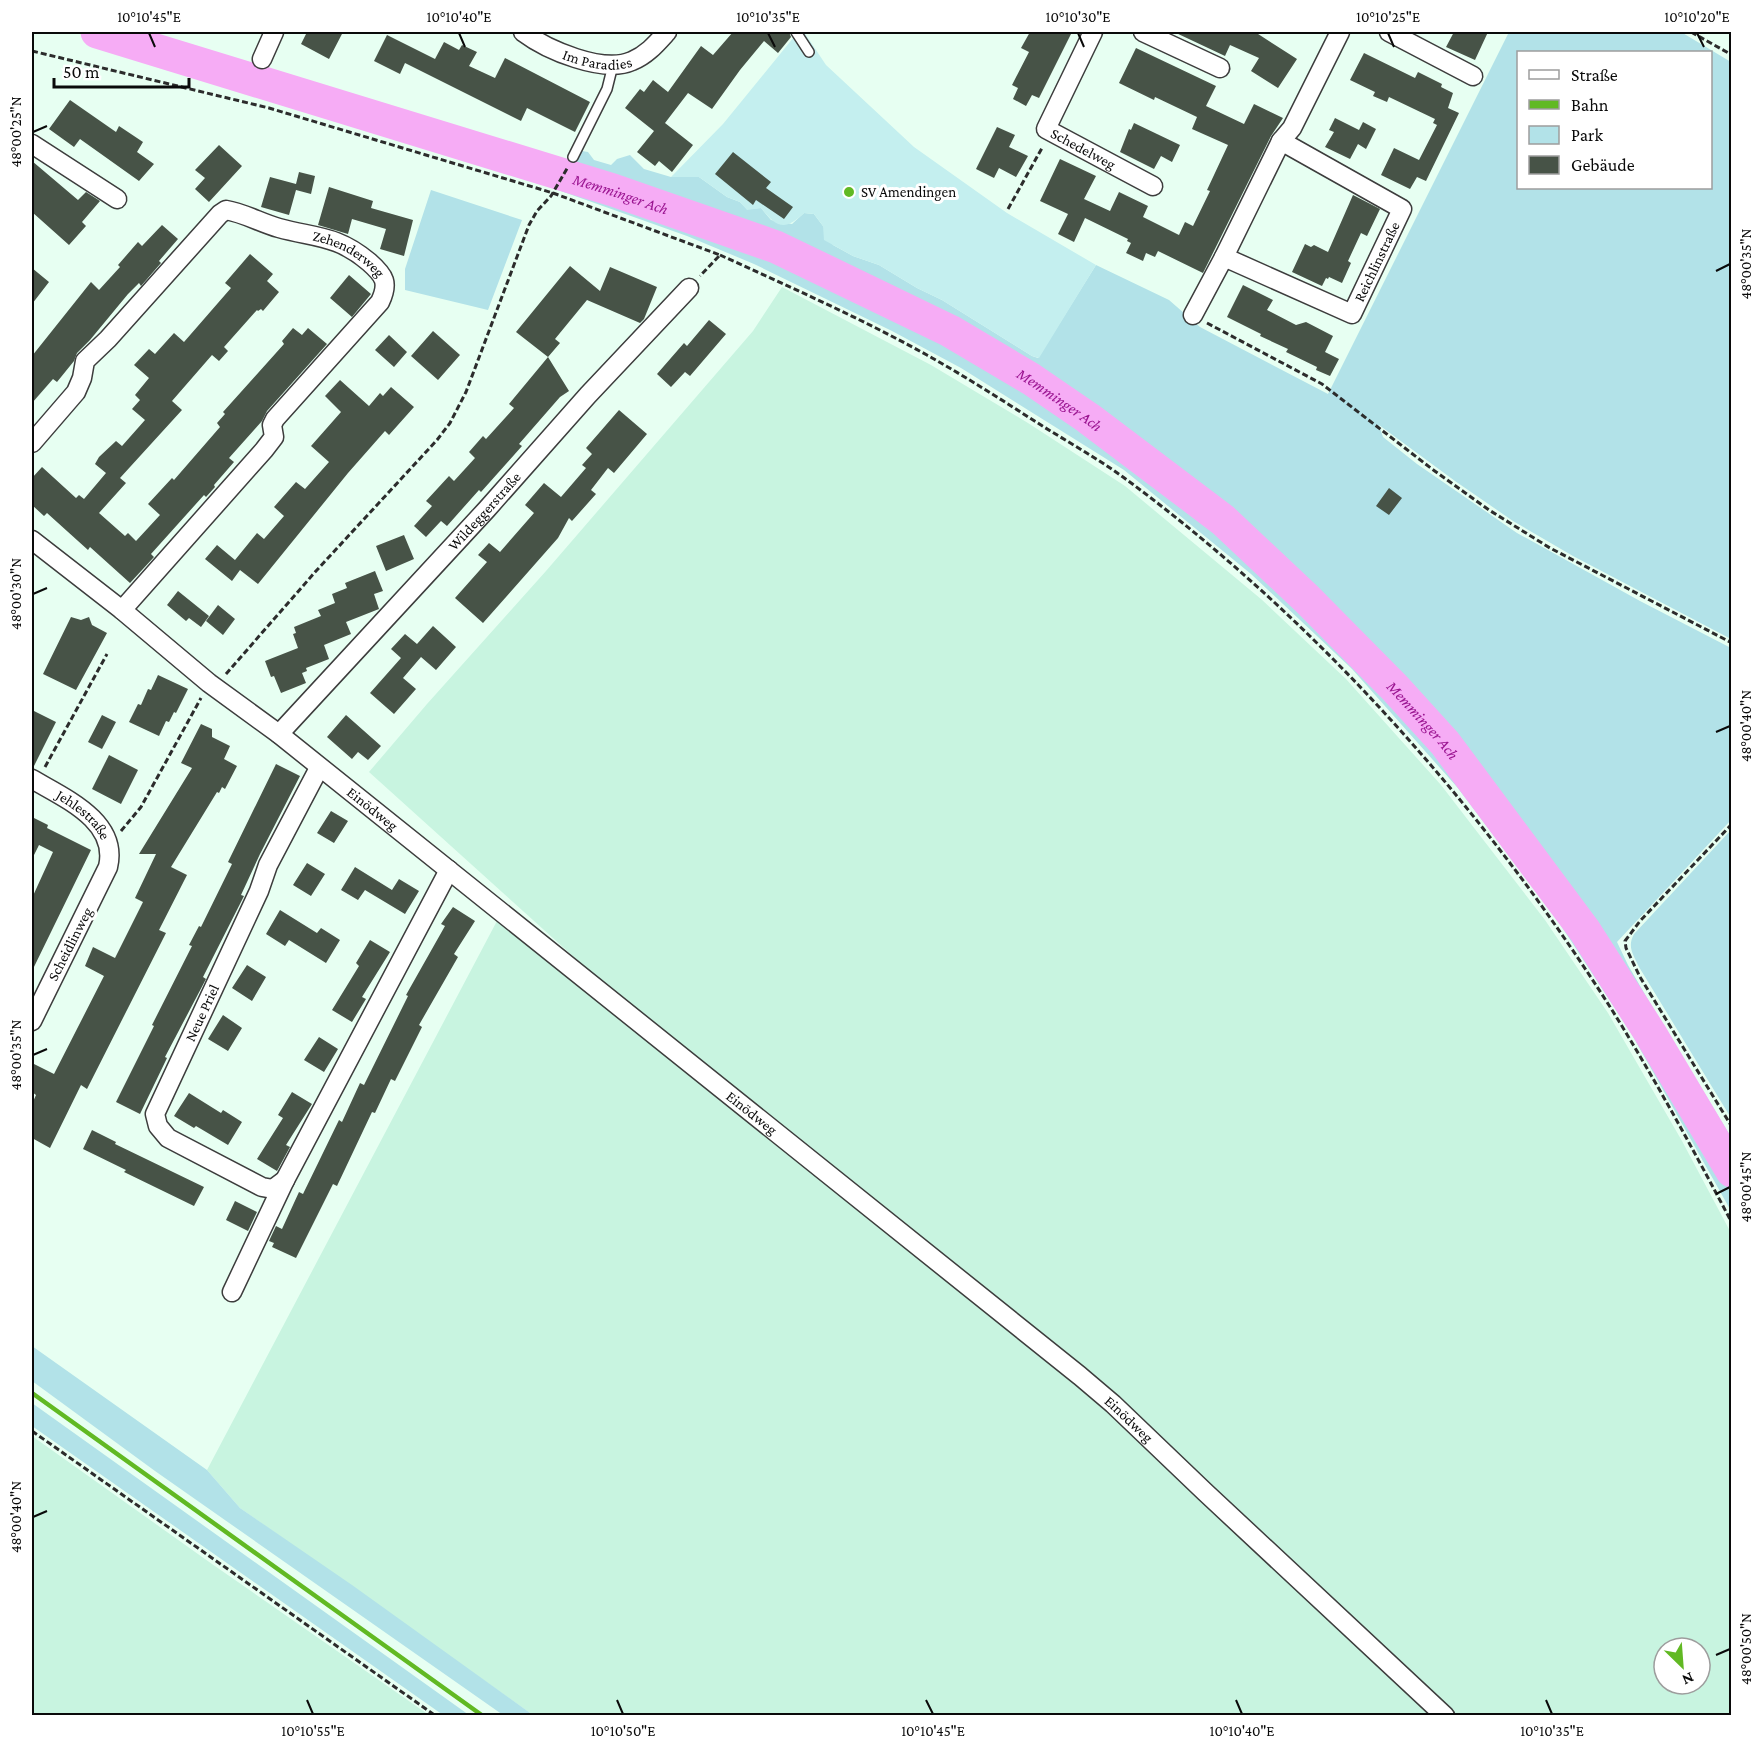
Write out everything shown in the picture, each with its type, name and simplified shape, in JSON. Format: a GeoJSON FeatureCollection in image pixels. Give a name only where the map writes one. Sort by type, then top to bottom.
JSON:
{"type":"FeatureCollection","features":[{"type":"Feature","properties":{"kind":"street"},"geometry":{"type":"LineString","coordinates":[[262,59],[274,32]]}},
{"type":"Feature","properties":{"kind":"street","name":"Im Paradies"},"geometry":{"type":"LineString","coordinates":[[523,32],[568,55],[590,62],[613,65],[631,62],[645,54],[667,32]]}},
{"type":"Feature","properties":{"kind":"street","name":"Schedelweg"},"geometry":{"type":"LineString","coordinates":[[1093,32],[1046,129],[1153,186]]}},
{"type":"Feature","properties":{"kind":"street"},"geometry":{"type":"LineString","coordinates":[[1143,32],[1220,69]]}},
{"type":"Feature","properties":{"kind":"street"},"geometry":{"type":"LineString","coordinates":[[1193,315],[1281,141],[1292,128],[1340,32]]}},
{"type":"Feature","properties":{"kind":"street"},"geometry":{"type":"LineString","coordinates":[[1389,32],[1473,76]]}},
{"type":"Feature","properties":{"kind":"street","name":"Reichlinstraße"},"geometry":{"type":"LineString","coordinates":[[1224,257],[1352,314],[1402,209],[1281,141]]}},
{"type":"Feature","properties":{"kind":"street"},"geometry":{"type":"LineString","coordinates":[[32,144],[117,200]]}},
{"type":"Feature","properties":{"kind":"street","name":"Zehenderweg"},"geometry":{"type":"LineString","coordinates":[[32,443],[76,392],[82,378],[85,361],[226,210],[281,229],[336,240],[366,260],[385,282],[385,290],[380,302],[275,419],[272,425],[274,437],[264,450],[122,610]]}},
{"type":"Feature","properties":{"kind":"street","name":"Wildeggerstraße"},"geometry":{"type":"LineString","coordinates":[[279,734],[688,288]]}},
{"type":"Feature","properties":{"kind":"street","name":"Einödweg"},"geometry":{"type":"LineString","coordinates":[[32,540],[122,610],[212,685],[279,734],[1113,1404],[1445,1716]]}},
{"type":"Feature","properties":{"kind":"street","name":"Neue Priel"},"geometry":{"type":"LineString","coordinates":[[285,1180],[273,1189],[262,1187],[168,1138],[158,1126],[155,1114],[259,891],[268,865],[319,768]]}},
{"type":"Feature","properties":{"kind":"street","name":"Jehlestraße"},"geometry":{"type":"LineString","coordinates":[[34,780],[95,820],[104,832],[109,845],[111,856],[108,867]]}},
{"type":"Feature","properties":{"kind":"street","name":"Scheidlinweg"},"geometry":{"type":"LineString","coordinates":[[32,1021],[108,867]]}},
{"type":"Feature","properties":{"kind":"street"},"geometry":{"type":"LineString","coordinates":[[232,1292],[285,1180],[448,870]]}},
{"type":"Feature","properties":{"kind":"lane"},"geometry":{"type":"LineString","coordinates":[[796,32],[809,52]]}},
{"type":"Feature","properties":{"kind":"lane"},"geometry":{"type":"LineString","coordinates":[[573,157],[607,88],[613,65]]}},
{"type":"Feature","properties":{"kind":"path"},"geometry":{"type":"LineString","coordinates":[[1691,32],[1731,56]]}},
{"type":"Feature","properties":{"kind":"path"},"geometry":{"type":"LineString","coordinates":[[32,51],[269,108],[554,193],[720,255],[823,302],[935,359],[1121,476],[1248,579],[1349,674],[1454,791],[1550,918],[1612,1011],[1664,1099],[1731,1223]]}},
{"type":"Feature","properties":{"kind":"path"},"geometry":{"type":"LineString","coordinates":[[1008,209],[1045,142],[1046,129]]}},
{"type":"Feature","properties":{"kind":"path"},"geometry":{"type":"LineString","coordinates":[[109,845],[141,807],[212,685],[437,440],[450,423],[466,392],[529,225],[537,211],[554,193],[573,157]]}},
{"type":"Feature","properties":{"kind":"path"},"geometry":{"type":"LineString","coordinates":[[688,288],[720,255]]}},
{"type":"Feature","properties":{"kind":"path"},"geometry":{"type":"LineString","coordinates":[[1193,315],[1322,384],[1432,469],[1490,510],[1550,548],[1731,643]]}},
{"type":"Feature","properties":{"kind":"path"},"geometry":{"type":"LineString","coordinates":[[34,780],[107,654]]}},
{"type":"Feature","properties":{"kind":"path"},"geometry":{"type":"LineString","coordinates":[[1731,824],[1640,921],[1626,941],[1626,948],[1640,977],[1731,1127]]}},
{"type":"Feature","properties":{"kind":"path"},"geometry":{"type":"LineString","coordinates":[[32,1431],[436,1716]]}},
{"type":"Feature","properties":{"kind":"green space"},"geometry":{"type":"Polygon","coordinates":[[[1509,32],[1681,32],[1731,62],[1731,639],[1573,556],[1513,521],[1379,425],[1383,437],[1417,464],[1517,533],[1731,648],[1731,820],[1617,942],[1650,1003],[1731,1137],[1731,1211],[1631,1033],[1554,915],[1457,787],[1352,669],[1251,574],[1124,470],[961,368],[892,331],[754,264],[687,236],[558,190],[582,151],[588,152],[594,160],[611,165],[617,159],[630,155],[644,169],[671,177],[699,177],[727,197],[740,202],[747,209],[761,208],[771,220],[792,224],[804,213],[814,214],[833,245],[853,256],[879,265],[1038,358],[1096,265],[1169,300],[1200,327],[1328,394],[1509,32]]]}},
{"type":"Feature","properties":{"kind":"green space"},"geometry":{"type":"Polygon","coordinates":[[[431,190],[522,220],[488,310],[405,290],[405,269],[431,190]]]}},
{"type":"Feature","properties":{"kind":"green space"},"geometry":{"type":"Polygon","coordinates":[[[782,287],[931,365],[1028,423],[1125,486],[1261,599],[1346,679],[1441,785],[1545,920],[1608,1013],[1682,1141],[1731,1233],[1731,1715],[1457,1715],[1371,1639],[1175,1454],[635,1012],[369,772],[753,331],[782,287]]]}},
{"type":"Feature","properties":{"kind":"green space"},"geometry":{"type":"Polygon","coordinates":[[[1731,830],[1731,1118],[1639,967],[1631,947],[1634,934],[1731,830]]]}},
{"type":"Feature","properties":{"kind":"green space"},"geometry":{"type":"Polygon","coordinates":[[[498,919],[1105,1404],[1437,1715],[533,1715],[240,1508],[207,1470],[498,919]]]}},
{"type":"Feature","properties":{"kind":"green space"},"geometry":{"type":"Polygon","coordinates":[[[32,1346],[207,1470],[240,1508],[533,1715],[503,1715],[155,1471],[32,1381],[32,1346]]]}},
{"type":"Feature","properties":{"kind":"green space"},"geometry":{"type":"Polygon","coordinates":[[[32,1403],[469,1715],[443,1715],[32,1426],[32,1403]]]}},
{"type":"Feature","properties":{"kind":"green space"},"geometry":{"type":"Polygon","coordinates":[[[32,1436],[212,1564],[429,1715],[32,1715],[32,1436]]]}},
{"type":"Feature","properties":{"kind":"shaded area","name":"SV Amendingen"},"geometry":{"type":"Polygon","coordinates":[[[798,32],[804,32],[826,65],[914,147],[1007,213],[1096,265],[1039,358],[879,265],[853,256],[824,240],[823,226],[814,214],[804,213],[792,223],[781,225],[772,220],[761,208],[747,210],[740,202],[727,197],[699,177],[671,177],[723,124],[798,32]]]}},
{"type":"Feature","properties":{"kind":"building"},"geometry":{"type":"Polygon","coordinates":[[[307,32],[343,32],[329,59],[301,44],[307,32]]]}},
{"type":"Feature","properties":{"kind":"building"},"geometry":{"type":"Polygon","coordinates":[[[733,32],[789,32],[791,37],[778,53],[764,41],[712,109],[688,93],[665,123],[693,145],[672,172],[659,161],[655,166],[637,152],[654,131],[625,108],[640,89],[644,92],[653,80],[668,92],[701,46],[713,55],[733,32]]]}},
{"type":"Feature","properties":{"kind":"building"},"geometry":{"type":"Polygon","coordinates":[[[1030,32],[1072,32],[1039,98],[1032,95],[1026,106],[1013,99],[1018,88],[1012,85],[1029,52],[1021,48],[1030,32]]]}},
{"type":"Feature","properties":{"kind":"building"},"geometry":{"type":"Polygon","coordinates":[[[1174,32],[1255,32],[1297,59],[1278,88],[1251,71],[1259,58],[1230,45],[1225,56],[1174,32]]]}},
{"type":"Feature","properties":{"kind":"building"},"geometry":{"type":"Polygon","coordinates":[[[1454,32],[1488,32],[1475,60],[1446,47],[1454,32]]]}},
{"type":"Feature","properties":{"kind":"building"},"geometry":{"type":"Polygon","coordinates":[[[387,35],[435,59],[444,42],[459,50],[462,45],[477,52],[469,66],[495,78],[505,58],[590,102],[575,132],[527,108],[521,121],[405,63],[400,74],[374,61],[387,35]]]}},
{"type":"Feature","properties":{"kind":"building"},"geometry":{"type":"Polygon","coordinates":[[[1136,48],[1216,86],[1206,106],[1244,124],[1254,104],[1283,118],[1271,136],[1203,273],[1158,251],[1155,257],[1146,253],[1143,261],[1126,253],[1131,243],[1127,241],[1128,239],[1085,218],[1074,242],[1058,234],[1068,214],[1040,201],[1060,159],[1096,176],[1084,199],[1110,211],[1119,192],[1148,206],[1143,217],[1179,235],[1185,222],[1193,226],[1228,145],[1192,129],[1197,117],[1119,83],[1136,48]]]}},
{"type":"Feature","properties":{"kind":"building"},"geometry":{"type":"Polygon","coordinates":[[[1364,53],[1415,78],[1418,72],[1442,84],[1441,87],[1453,93],[1448,108],[1459,113],[1426,181],[1417,177],[1410,189],[1381,175],[1394,148],[1419,160],[1437,125],[1433,123],[1435,119],[1389,97],[1387,102],[1373,96],[1375,92],[1350,80],[1364,53]]]}},
{"type":"Feature","properties":{"kind":"building"},"geometry":{"type":"Polygon","coordinates":[[[70,100],[116,132],[119,126],[143,142],[137,152],[154,164],[139,181],[80,139],[74,147],[49,129],[70,100]]]}},
{"type":"Feature","properties":{"kind":"building"},"geometry":{"type":"Polygon","coordinates":[[[1335,118],[1359,130],[1363,122],[1376,129],[1366,149],[1358,144],[1350,159],[1325,147],[1334,132],[1329,130],[1335,118]]]}},
{"type":"Feature","properties":{"kind":"building"},"geometry":{"type":"Polygon","coordinates":[[[1134,123],[1180,145],[1172,162],[1161,156],[1154,169],[1120,152],[1129,129],[1131,130],[1134,123]]]}},
{"type":"Feature","properties":{"kind":"building"},"geometry":{"type":"Polygon","coordinates":[[[997,127],[1015,135],[1009,147],[1028,156],[1016,177],[999,168],[994,178],[976,169],[997,127]]]}},
{"type":"Feature","properties":{"kind":"building"},"geometry":{"type":"Polygon","coordinates":[[[219,145],[242,166],[209,202],[195,189],[205,178],[195,170],[219,145]]]}},
{"type":"Feature","properties":{"kind":"building"},"geometry":{"type":"Polygon","coordinates":[[[733,152],[771,182],[766,188],[793,207],[784,219],[756,200],[753,205],[715,174],[733,152]]]}},
{"type":"Feature","properties":{"kind":"building"},"geometry":{"type":"Polygon","coordinates":[[[32,161],[78,200],[86,192],[100,201],[82,222],[86,226],[69,245],[32,212],[32,161]]]}},
{"type":"Feature","properties":{"kind":"building"},"geometry":{"type":"Polygon","coordinates":[[[299,172],[315,176],[311,194],[296,190],[289,215],[261,207],[270,177],[296,184],[299,172]]]}},
{"type":"Feature","properties":{"kind":"building"},"geometry":{"type":"Polygon","coordinates":[[[329,187],[373,201],[371,208],[413,220],[404,256],[380,249],[386,229],[352,219],[348,234],[318,225],[329,187]]]}},
{"type":"Feature","properties":{"kind":"building"},"geometry":{"type":"Polygon","coordinates":[[[1353,195],[1380,209],[1367,236],[1361,233],[1348,261],[1351,263],[1342,283],[1329,277],[1322,286],[1292,272],[1305,244],[1311,247],[1314,245],[1328,252],[1353,195]]]}},
{"type":"Feature","properties":{"kind":"building"},"geometry":{"type":"Polygon","coordinates":[[[162,225],[178,239],[159,261],[161,263],[141,286],[139,283],[128,294],[77,353],[74,361],[57,382],[53,379],[32,403],[32,356],[91,282],[99,290],[138,242],[142,246],[162,225]]]}},
{"type":"Feature","properties":{"kind":"building"},"geometry":{"type":"Polygon","coordinates":[[[250,254],[273,274],[267,281],[279,292],[263,311],[257,310],[224,347],[228,351],[219,361],[212,355],[172,401],[182,410],[120,478],[126,483],[99,513],[125,536],[128,533],[136,541],[160,515],[148,504],[172,478],[174,480],[220,427],[217,423],[225,414],[223,412],[284,344],[282,341],[293,328],[302,335],[308,328],[327,344],[267,411],[262,421],[229,458],[234,462],[214,485],[215,487],[206,497],[204,495],[151,554],[154,557],[130,583],[90,547],[88,550],[47,513],[44,516],[32,505],[32,478],[42,467],[76,498],[79,495],[84,499],[106,473],[95,464],[99,457],[116,441],[122,446],[145,420],[132,409],[140,400],[135,395],[149,378],[134,365],[149,349],[155,354],[174,333],[184,342],[231,288],[225,283],[250,254]]]}},
{"type":"Feature","properties":{"kind":"building"},"geometry":{"type":"Polygon","coordinates":[[[570,266],[600,291],[610,267],[657,287],[644,319],[640,323],[587,300],[555,339],[560,343],[548,357],[516,332],[570,266]]]}},
{"type":"Feature","properties":{"kind":"building"},"geometry":{"type":"Polygon","coordinates":[[[32,268],[49,282],[32,304],[32,268]]]}},
{"type":"Feature","properties":{"kind":"building"},"geometry":{"type":"Polygon","coordinates":[[[349,275],[371,294],[352,317],[330,298],[349,275]]]}},
{"type":"Feature","properties":{"kind":"building"},"geometry":{"type":"Polygon","coordinates":[[[1243,285],[1273,300],[1267,310],[1296,325],[1306,322],[1333,336],[1325,352],[1339,359],[1330,376],[1286,352],[1288,349],[1227,317],[1243,285]]]}},
{"type":"Feature","properties":{"kind":"building"},"geometry":{"type":"Polygon","coordinates":[[[709,320],[726,334],[690,376],[685,372],[671,387],[657,374],[684,343],[687,346],[709,320]]]}},
{"type":"Feature","properties":{"kind":"building"},"geometry":{"type":"Polygon","coordinates":[[[433,331],[460,355],[438,380],[411,356],[433,331]]]}},
{"type":"Feature","properties":{"kind":"building"},"geometry":{"type":"Polygon","coordinates":[[[389,335],[407,352],[394,367],[375,350],[389,335]]]}},
{"type":"Feature","properties":{"kind":"building"},"geometry":{"type":"Polygon","coordinates":[[[548,357],[569,391],[560,397],[519,444],[522,446],[481,492],[479,490],[447,526],[441,521],[426,537],[414,526],[432,506],[426,501],[449,476],[454,481],[475,458],[469,452],[483,436],[486,439],[514,408],[509,404],[548,357]]]}},
{"type":"Feature","properties":{"kind":"building"},"geometry":{"type":"Polygon","coordinates":[[[340,380],[369,406],[380,393],[383,396],[391,387],[414,407],[389,435],[385,431],[258,584],[240,570],[232,581],[205,559],[217,545],[235,560],[257,533],[264,539],[284,516],[274,507],[296,482],[305,489],[329,462],[311,446],[341,412],[325,396],[340,380]]]}},
{"type":"Feature","properties":{"kind":"building"},"geometry":{"type":"Polygon","coordinates":[[[619,410],[647,434],[614,473],[608,468],[591,490],[596,494],[572,521],[569,518],[558,538],[483,623],[455,598],[487,562],[478,555],[489,543],[500,552],[534,513],[525,505],[544,483],[561,497],[586,468],[582,465],[592,454],[586,448],[619,410]]]}},
{"type":"Feature","properties":{"kind":"building"},"geometry":{"type":"Polygon","coordinates":[[[1389,488],[1402,498],[1389,515],[1376,506],[1389,488]]]}},
{"type":"Feature","properties":{"kind":"building"},"geometry":{"type":"Polygon","coordinates":[[[404,535],[414,559],[386,571],[376,546],[404,535]]]}},
{"type":"Feature","properties":{"kind":"building"},"geometry":{"type":"Polygon","coordinates":[[[375,571],[383,591],[374,594],[379,609],[346,622],[351,634],[324,645],[329,659],[306,668],[307,671],[302,673],[306,683],[281,693],[265,661],[298,648],[293,634],[296,633],[294,627],[321,616],[318,610],[335,603],[332,594],[347,588],[345,583],[375,571]]]}},
{"type":"Feature","properties":{"kind":"building"},"geometry":{"type":"Polygon","coordinates":[[[178,591],[209,616],[201,627],[189,618],[186,621],[167,605],[178,591]]]}},
{"type":"Feature","properties":{"kind":"building"},"geometry":{"type":"Polygon","coordinates":[[[218,605],[235,619],[223,635],[206,621],[218,605]]]}},
{"type":"Feature","properties":{"kind":"building"},"geometry":{"type":"Polygon","coordinates":[[[71,617],[81,620],[89,617],[92,625],[107,633],[76,690],[43,674],[71,617]]]}},
{"type":"Feature","properties":{"kind":"building"},"geometry":{"type":"Polygon","coordinates":[[[433,626],[456,647],[436,670],[421,657],[403,678],[416,689],[394,714],[370,693],[401,658],[391,649],[405,634],[417,644],[433,626]]]}},
{"type":"Feature","properties":{"kind":"building"},"geometry":{"type":"Polygon","coordinates":[[[158,675],[188,689],[176,713],[174,712],[169,722],[166,721],[159,736],[129,722],[138,704],[141,705],[148,689],[151,690],[158,675]]]}},
{"type":"Feature","properties":{"kind":"building"},"geometry":{"type":"Polygon","coordinates":[[[32,710],[56,722],[33,768],[32,768],[32,710]]]}},
{"type":"Feature","properties":{"kind":"building"},"geometry":{"type":"Polygon","coordinates":[[[102,715],[116,722],[102,749],[88,742],[102,715]]]}},
{"type":"Feature","properties":{"kind":"building"},"geometry":{"type":"Polygon","coordinates":[[[346,715],[381,746],[368,760],[358,752],[352,759],[327,737],[346,715]]]}},
{"type":"Feature","properties":{"kind":"building"},"geometry":{"type":"Polygon","coordinates":[[[201,724],[212,729],[212,737],[230,746],[224,759],[237,766],[225,789],[222,787],[219,793],[217,792],[171,867],[187,875],[159,930],[166,933],[87,1089],[81,1085],[50,1148],[32,1138],[32,1104],[36,1095],[32,1092],[32,1063],[54,1074],[104,976],[85,966],[93,947],[115,958],[143,902],[135,898],[156,854],[139,854],[192,768],[181,763],[201,724]]]}},
{"type":"Feature","properties":{"kind":"building"},"geometry":{"type":"Polygon","coordinates":[[[109,755],[138,770],[121,804],[92,789],[109,755]]]}},
{"type":"Feature","properties":{"kind":"building"},"geometry":{"type":"Polygon","coordinates":[[[276,764],[300,776],[260,854],[241,895],[244,896],[203,977],[206,979],[165,1057],[167,1058],[140,1114],[116,1102],[192,946],[189,945],[199,926],[201,927],[232,864],[228,862],[276,764]]]}},
{"type":"Feature","properties":{"kind":"building"},"geometry":{"type":"Polygon","coordinates":[[[331,811],[348,821],[334,843],[317,833],[331,811]]]}},
{"type":"Feature","properties":{"kind":"building"},"geometry":{"type":"Polygon","coordinates":[[[32,817],[48,825],[47,828],[91,850],[32,971],[32,898],[53,852],[39,845],[32,859],[32,817]]]}},
{"type":"Feature","properties":{"kind":"building"},"geometry":{"type":"Polygon","coordinates":[[[307,863],[325,874],[311,896],[293,885],[307,863]]]}},
{"type":"Feature","properties":{"kind":"building"},"geometry":{"type":"Polygon","coordinates":[[[355,867],[392,890],[399,879],[419,891],[405,914],[365,890],[358,900],[341,890],[355,867]]]}},
{"type":"Feature","properties":{"kind":"building"},"geometry":{"type":"Polygon","coordinates":[[[453,907],[475,921],[454,954],[458,957],[419,1025],[422,1027],[395,1081],[391,1079],[375,1113],[372,1112],[337,1186],[333,1184],[296,1258],[272,1247],[274,1243],[269,1241],[276,1226],[282,1229],[299,1192],[303,1194],[339,1120],[342,1122],[360,1083],[364,1085],[408,996],[406,995],[445,926],[441,924],[453,907]]]}},
{"type":"Feature","properties":{"kind":"building"},"geometry":{"type":"Polygon","coordinates":[[[280,910],[317,933],[321,928],[340,940],[326,963],[289,940],[285,946],[266,934],[280,910]]]}},
{"type":"Feature","properties":{"kind":"building"},"geometry":{"type":"Polygon","coordinates":[[[370,940],[390,952],[362,997],[366,999],[352,1022],[332,1010],[359,966],[356,963],[370,940]]]}},
{"type":"Feature","properties":{"kind":"building"},"geometry":{"type":"Polygon","coordinates":[[[247,965],[266,977],[252,1001],[232,988],[247,965]]]}},
{"type":"Feature","properties":{"kind":"building"},"geometry":{"type":"Polygon","coordinates":[[[223,1015],[242,1028],[228,1051],[208,1039],[223,1015]]]}},
{"type":"Feature","properties":{"kind":"building"},"geometry":{"type":"Polygon","coordinates":[[[319,1037],[338,1049],[324,1072],[304,1060],[319,1037]]]}},
{"type":"Feature","properties":{"kind":"building"},"geometry":{"type":"Polygon","coordinates":[[[292,1092],[312,1104],[286,1145],[290,1147],[277,1171],[257,1159],[283,1118],[278,1115],[292,1092]]]}},
{"type":"Feature","properties":{"kind":"building"},"geometry":{"type":"Polygon","coordinates":[[[189,1093],[221,1113],[223,1110],[242,1122],[228,1145],[174,1116],[189,1093]]]}},
{"type":"Feature","properties":{"kind":"building"},"geometry":{"type":"Polygon","coordinates":[[[92,1130],[116,1142],[115,1144],[204,1187],[194,1206],[83,1149],[92,1130]]]}},
{"type":"Feature","properties":{"kind":"building"},"geometry":{"type":"Polygon","coordinates":[[[235,1201],[257,1212],[248,1231],[226,1220],[235,1201]]]}},
{"type":"Feature","properties":{"kind":"waterway","name":"Memminger Ach"},"geometry":{"type":"LineString","coordinates":[[97,32],[613,190],[776,247],[950,331],[1031,379],[1088,418],[1223,520],[1307,599],[1395,688],[1445,743],[1585,931],[1650,1033],[1732,1171]]}},
{"type":"Feature","properties":{"kind":"railway"},"geometry":{"type":"LineString","coordinates":[[32,1393],[483,1716]]}},
{"type":"Feature","properties":{"kind":"place","name":"SV Amendingen"},"geometry":{"type":"Point","coordinates":[849,192]}}]}
